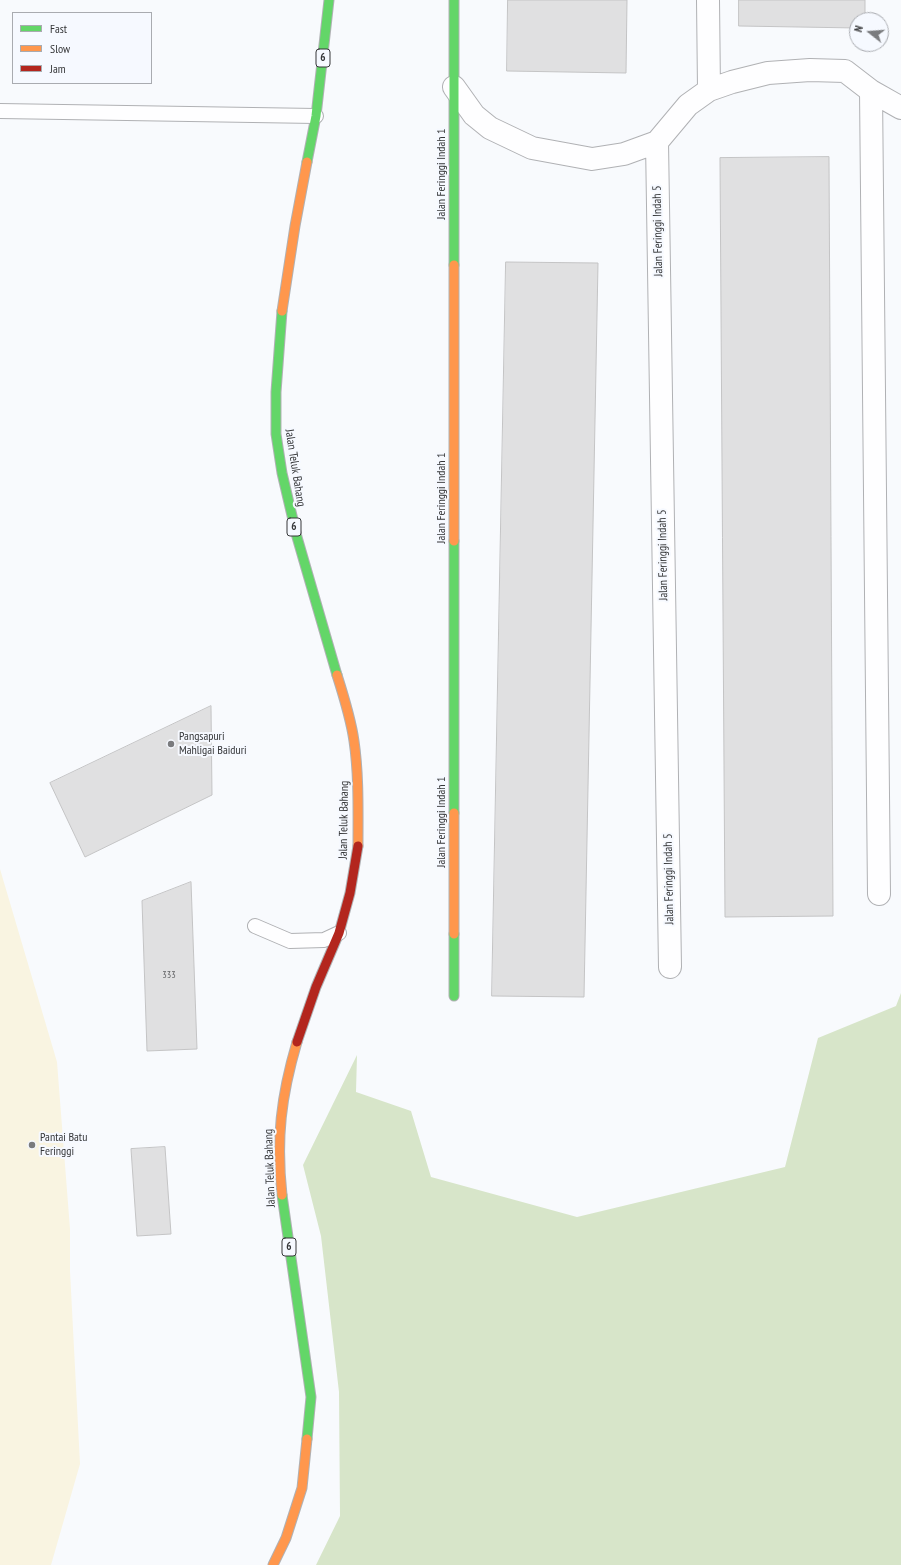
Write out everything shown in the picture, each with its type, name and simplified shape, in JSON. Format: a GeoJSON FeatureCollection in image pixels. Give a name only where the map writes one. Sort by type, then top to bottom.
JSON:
{"type":"FeatureCollection","features":[{"type":"Feature","properties":{"kind":"main road","name":"6"},"geometry":{"type":"LineString","coordinates":[[316,116],[330,0]]}},
{"type":"Feature","properties":{"kind":"main road","name":"Jalan Feringgi Indah 1"},"geometry":{"type":"LineString","coordinates":[[454,0],[454,996]]}},
{"type":"Feature","properties":{"kind":"main road","name":"Jalan Teluk Bahang"},"geometry":{"type":"LineString","coordinates":[[273,1565],[286,1538],[302,1488],[311,1397],[284,1213],[278,1142],[282,1103],[289,1069],[301,1029],[316,987],[339,933],[350,893],[358,850],[358,805],[354,742],[348,710],[318,613],[295,530],[282,473],[276,434],[276,392],[284,292],[316,116]]}},
{"type":"Feature","properties":{"kind":"street"},"geometry":{"type":"LineString","coordinates":[[708,0],[709,90]]}},
{"type":"Feature","properties":{"kind":"street"},"geometry":{"type":"LineString","coordinates":[[454,87],[474,116],[490,128],[532,148],[592,159],[624,154],[656,142],[688,106],[709,90],[732,82],[768,73],[810,70],[845,72],[871,91],[901,108]]}},
{"type":"Feature","properties":{"kind":"street"},"geometry":{"type":"LineString","coordinates":[[871,91],[879,894]]}},
{"type":"Feature","properties":{"kind":"street","name":"Jalan Feringgi Indah 5"},"geometry":{"type":"LineString","coordinates":[[656,142],[670,967]]}},
{"type":"Feature","properties":{"kind":"lane"},"geometry":{"type":"LineString","coordinates":[[0,111],[316,116]]}},
{"type":"Feature","properties":{"kind":"lane"},"geometry":{"type":"LineString","coordinates":[[255,926],[290,941],[324,940],[339,933]]}},
{"type":"Feature","properties":{"kind":"green space"},"geometry":{"type":"Polygon","coordinates":[[[901,993],[901,1565],[316,1565],[340,1516],[339,1392],[321,1236],[303,1165],[357,1055],[356,1092],[411,1111],[431,1177],[577,1217],[785,1167],[818,1038],[896,1006],[901,993]]]}},
{"type":"Feature","properties":{"kind":"sand","name":"Pantai Batu Feringgi"},"geometry":{"type":"Polygon","coordinates":[[[0,869],[57,1062],[70,1229],[70,1271],[80,1464],[51,1565],[0,1565],[0,869]]]}},
{"type":"Feature","properties":{"kind":"building"},"geometry":{"type":"Polygon","coordinates":[[[508,0],[627,0],[626,73],[507,71],[508,0]]]}},
{"type":"Feature","properties":{"kind":"building"},"geometry":{"type":"Polygon","coordinates":[[[739,0],[865,0],[865,12],[849,12],[849,28],[739,26],[739,0]]]}},
{"type":"Feature","properties":{"kind":"building"},"geometry":{"type":"Polygon","coordinates":[[[829,157],[833,916],[725,917],[720,158],[829,157]]]}},
{"type":"Feature","properties":{"kind":"building"},"geometry":{"type":"Polygon","coordinates":[[[506,262],[598,263],[584,997],[492,996],[506,262]]]}},
{"type":"Feature","properties":{"kind":"building","name":"Pangsapuri Mahligai Baiduri"},"geometry":{"type":"Polygon","coordinates":[[[211,706],[212,795],[85,857],[50,783],[211,706]]]}},
{"type":"Feature","properties":{"kind":"building"},"geometry":{"type":"Polygon","coordinates":[[[191,882],[197,1049],[147,1051],[142,901],[191,882]]]}},
{"type":"Feature","properties":{"kind":"building"},"geometry":{"type":"Polygon","coordinates":[[[165,1147],[171,1234],[137,1236],[131,1149],[165,1147]]]}},
{"type":"Feature","properties":{"kind":"traffic: fast"},"geometry":{"type":"LineString","coordinates":[[307,162],[316,116],[329,0]]}},
{"type":"Feature","properties":{"kind":"traffic: fast"},"geometry":{"type":"LineString","coordinates":[[454,0],[454,265]]}},
{"type":"Feature","properties":{"kind":"traffic: fast"},"geometry":{"type":"LineString","coordinates":[[282,311],[276,392],[276,434],[282,473],[297,537],[337,675]]}},
{"type":"Feature","properties":{"kind":"traffic: fast"},"geometry":{"type":"LineString","coordinates":[[454,541],[454,813]]}},
{"type":"Feature","properties":{"kind":"traffic: fast"},"geometry":{"type":"LineString","coordinates":[[454,934],[454,996]]}},
{"type":"Feature","properties":{"kind":"traffic: fast"},"geometry":{"type":"LineString","coordinates":[[282,1195],[311,1397],[307,1439]]}},
{"type":"Feature","properties":{"kind":"traffic: slow"},"geometry":{"type":"LineString","coordinates":[[282,311],[295,226],[307,162]]}},
{"type":"Feature","properties":{"kind":"traffic: slow"},"geometry":{"type":"LineString","coordinates":[[454,265],[454,541]]}},
{"type":"Feature","properties":{"kind":"traffic: slow"},"geometry":{"type":"LineString","coordinates":[[337,675],[349,716],[356,754],[358,846]]}},
{"type":"Feature","properties":{"kind":"traffic: slow"},"geometry":{"type":"LineString","coordinates":[[454,813],[454,934]]}},
{"type":"Feature","properties":{"kind":"traffic: slow"},"geometry":{"type":"LineString","coordinates":[[282,1195],[280,1175],[281,1118],[287,1081],[297,1042]]}},
{"type":"Feature","properties":{"kind":"traffic: slow"},"geometry":{"type":"LineString","coordinates":[[273,1565],[286,1538],[302,1488],[307,1439]]}},
{"type":"Feature","properties":{"kind":"traffic: jam"},"geometry":{"type":"LineString","coordinates":[[297,1042],[316,987],[339,933],[350,893],[358,846]]}},
{"type":"Feature","properties":{"kind":"place","name":"Pangsapuri Mahligai Baiduri"},"geometry":{"type":"Point","coordinates":[171,744]}},
{"type":"Feature","properties":{"kind":"place","name":"Pantai Batu Feringgi"},"geometry":{"type":"Point","coordinates":[32,1145]}}]}
